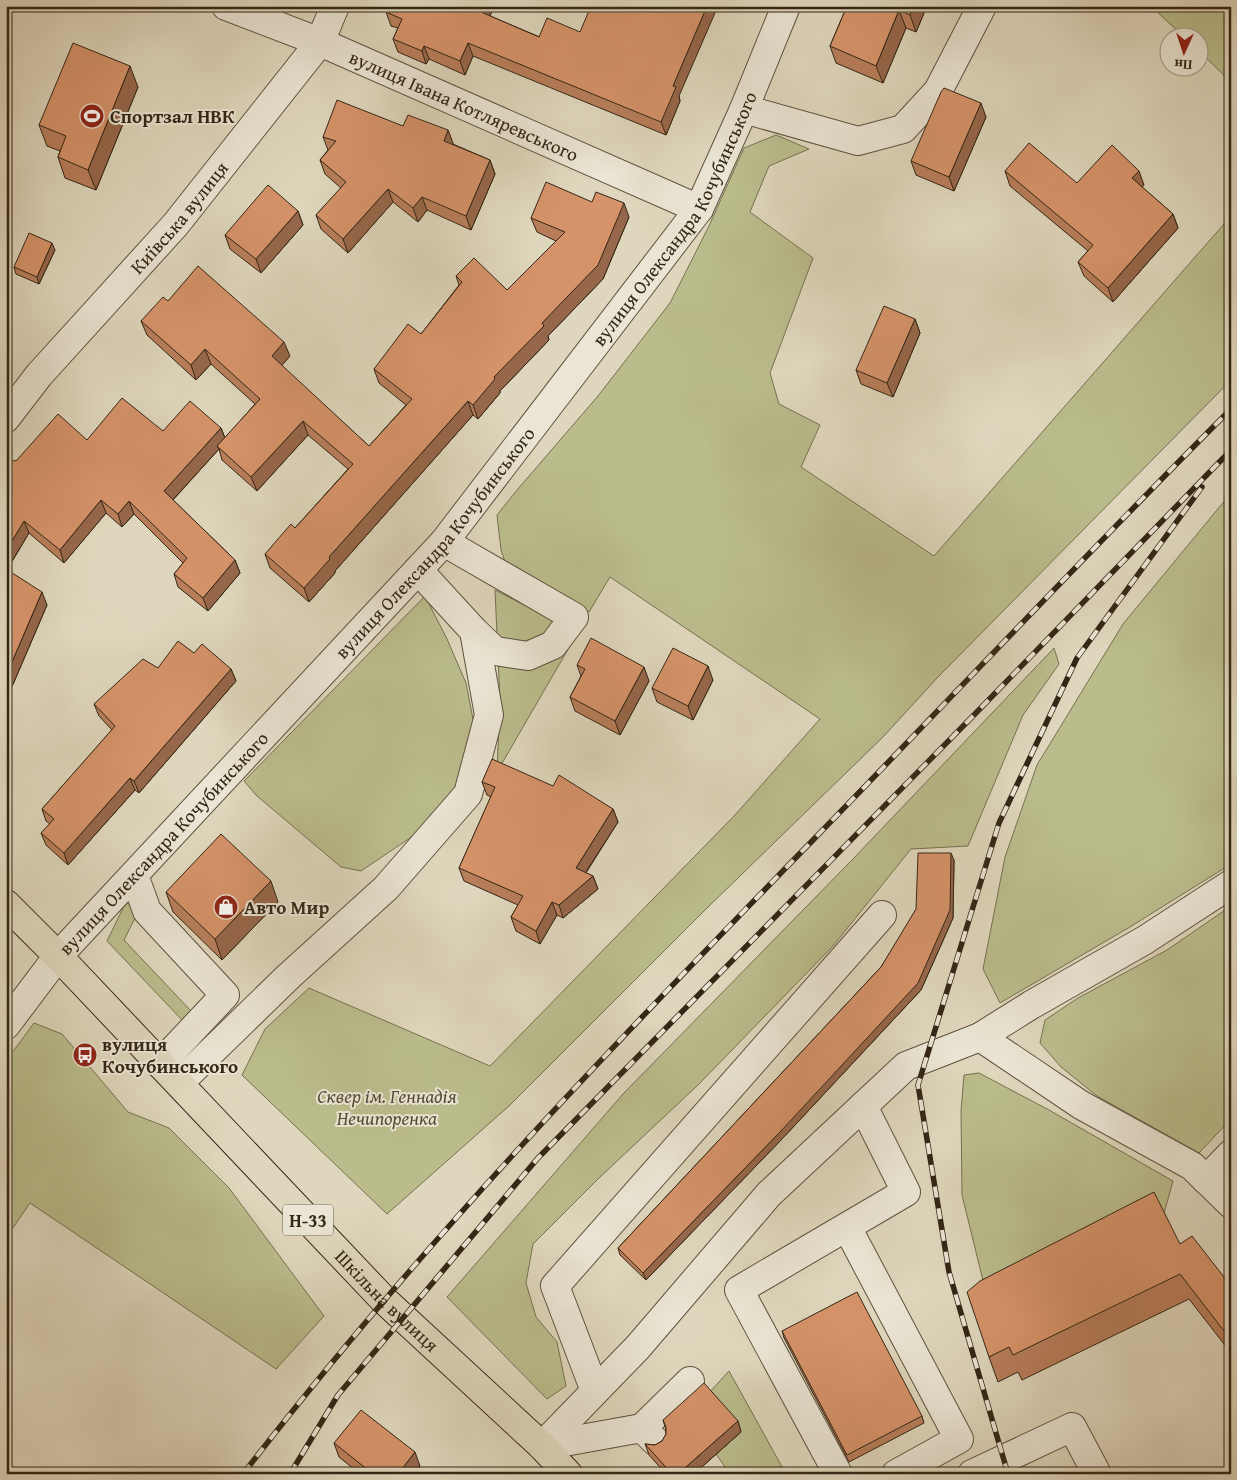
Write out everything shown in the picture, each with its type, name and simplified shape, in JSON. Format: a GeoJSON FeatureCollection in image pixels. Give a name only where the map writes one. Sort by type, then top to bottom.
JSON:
{"type":"FeatureCollection","features":[{"type":"Feature","properties":{"kind":"main road","name":"Шкільна вулиця"},"geometry":{"type":"LineString","coordinates":[[6,904],[170,1073],[384,1300],[542,1446],[568,1474]]}},
{"type":"Feature","properties":{"kind":"street","name":"вулиця Івана Котляревського"},"geometry":{"type":"LineString","coordinates":[[226,6],[320,42],[699,209]]}},
{"type":"Feature","properties":{"kind":"street","name":"Київська вулиця"},"geometry":{"type":"LineString","coordinates":[[6,418],[39,376],[176,224],[320,42],[335,6]]}},
{"type":"Feature","properties":{"kind":"street","name":"вулиця Олександра Кочубинського"},"geometry":{"type":"LineString","coordinates":[[6,1025],[58,956],[444,542],[699,209],[744,109],[786,6]]}},
{"type":"Feature","properties":{"kind":"street"},"geometry":{"type":"LineString","coordinates":[[744,109],[858,141],[903,129],[938,91],[982,6]]}},
{"type":"Feature","properties":{"kind":"street"},"geometry":{"type":"LineString","coordinates":[[418,570],[495,651],[528,656],[553,645],[574,617],[444,542]]}},
{"type":"Feature","properties":{"kind":"street"},"geometry":{"type":"LineString","coordinates":[[170,1073],[289,976],[386,888],[468,794],[489,715],[474,631]]}},
{"type":"Feature","properties":{"kind":"street"},"geometry":{"type":"LineString","coordinates":[[134,875],[148,911],[226,996],[170,1073]]}},
{"type":"Feature","properties":{"kind":"street"},"geometry":{"type":"LineString","coordinates":[[542,1446],[638,1347],[769,1194],[906,1066],[980,1037],[1031,1005],[1144,940],[1231,884]]}},
{"type":"Feature","properties":{"kind":"street"},"geometry":{"type":"LineString","coordinates":[[1202,903],[1231,901]]}},
{"type":"Feature","properties":{"kind":"street"},"geometry":{"type":"LineString","coordinates":[[595,1391],[555,1286],[882,915]]}},
{"type":"Feature","properties":{"kind":"street"},"geometry":{"type":"LineString","coordinates":[[980,1037],[1081,1105],[1192,1166],[1231,1204]]}},
{"type":"Feature","properties":{"kind":"street"},"geometry":{"type":"LineString","coordinates":[[838,1474],[739,1290],[906,1192],[863,1106]]}},
{"type":"Feature","properties":{"kind":"street"},"geometry":{"type":"LineString","coordinates":[[1206,1180],[1231,1154]]}},
{"type":"Feature","properties":{"kind":"street"},"geometry":{"type":"LineString","coordinates":[[847,1227],[959,1439],[896,1474]]}},
{"type":"Feature","properties":{"kind":"street"},"geometry":{"type":"LineString","coordinates":[[542,1446],[648,1434],[690,1381]]}},
{"type":"Feature","properties":{"kind":"street"},"geometry":{"type":"LineString","coordinates":[[972,1474],[1072,1427],[1098,1474]]}},
{"type":"Feature","properties":{"kind":"green space"},"geometry":{"type":"Polygon","coordinates":[[[1151,6],[1231,6],[1231,82],[1210,62],[1210,28],[1174,28],[1151,6]]]}},
{"type":"Feature","properties":{"kind":"green space","name":"Сквер ім. Геннадія Нечипоренка"},"geometry":{"type":"Polygon","coordinates":[[[776,135],[809,149],[769,166],[750,212],[813,258],[770,373],[779,404],[820,425],[801,467],[934,556],[1231,216],[1231,380],[937,678],[883,737],[705,910],[509,1106],[387,1214],[242,1075],[265,1029],[309,988],[490,1066],[735,815],[820,719],[610,577],[589,612],[508,571],[501,550],[497,515],[598,396],[670,303],[708,228],[744,148],[776,135]]]}},
{"type":"Feature","properties":{"kind":"green space"},"geometry":{"type":"Polygon","coordinates":[[[1231,493],[1231,864],[1130,927],[1000,1003],[983,969],[1005,857],[1037,765],[1123,624],[1231,493]]]}},
{"type":"Feature","properties":{"kind":"green space"},"geometry":{"type":"Polygon","coordinates":[[[495,590],[578,632],[497,772],[500,701],[495,590]]]}},
{"type":"Feature","properties":{"kind":"green space"},"geometry":{"type":"Polygon","coordinates":[[[425,596],[447,639],[466,683],[475,730],[461,786],[422,830],[361,871],[341,867],[257,796],[244,781],[425,596]]]}},
{"type":"Feature","properties":{"kind":"green space"},"geometry":{"type":"Polygon","coordinates":[[[1054,648],[1059,664],[1023,715],[968,846],[911,849],[833,946],[698,1085],[599,1178],[533,1244],[526,1283],[536,1317],[557,1342],[566,1386],[547,1399],[447,1297],[623,1094],[852,860],[1054,648]]]}},
{"type":"Feature","properties":{"kind":"green space"},"geometry":{"type":"Polygon","coordinates":[[[126,902],[138,912],[124,940],[191,1011],[183,1021],[107,941],[126,902]]]}},
{"type":"Feature","properties":{"kind":"green space"},"geometry":{"type":"Polygon","coordinates":[[[1231,906],[1231,1119],[1199,1153],[1097,1096],[1061,1067],[1040,1043],[1045,1020],[1078,998],[1167,950],[1231,906]]]}},
{"type":"Feature","properties":{"kind":"green space"},"geometry":{"type":"Polygon","coordinates":[[[34,1023],[62,1034],[128,1112],[169,1128],[229,1188],[324,1316],[276,1369],[30,1203],[6,1238],[6,1061],[34,1023]]]}},
{"type":"Feature","properties":{"kind":"green space"},"geometry":{"type":"Polygon","coordinates":[[[979,1073],[1049,1110],[1173,1181],[1163,1217],[989,1305],[962,1195],[961,1111],[964,1075],[979,1073]]]}},
{"type":"Feature","properties":{"kind":"green space"},"geometry":{"type":"Polygon","coordinates":[[[729,1371],[786,1474],[730,1474],[716,1454],[708,1394],[729,1371]]]}},
{"type":"Feature","properties":{"kind":"building"},"geometry":{"type":"Polygon","coordinates":[[[389,6],[484,6],[481,12],[539,37],[547,18],[580,32],[591,6],[707,6],[673,86],[676,87],[661,122],[468,43],[460,61],[424,46],[422,51],[393,39],[402,19],[386,12],[389,6]]]}},
{"type":"Feature","properties":{"kind":"building"},"geometry":{"type":"Polygon","coordinates":[[[847,6],[913,6],[910,15],[899,10],[876,66],[830,46],[847,6]]]}},
{"type":"Feature","properties":{"kind":"building","name":"Спортзал НВК"},"geometry":{"type":"Polygon","coordinates":[[[73,43],[130,66],[88,170],[58,157],[66,136],[39,125],[73,43]]]}},
{"type":"Feature","properties":{"kind":"building"},"geometry":{"type":"Polygon","coordinates":[[[944,88],[981,103],[949,177],[911,161],[944,88]]]}},
{"type":"Feature","properties":{"kind":"building"},"geometry":{"type":"Polygon","coordinates":[[[337,100],[403,126],[408,115],[448,130],[444,141],[490,160],[466,216],[422,197],[413,208],[388,189],[343,239],[316,215],[346,182],[320,160],[336,141],[323,137],[337,100]]]}},
{"type":"Feature","properties":{"kind":"building"},"geometry":{"type":"Polygon","coordinates":[[[1029,143],[1077,183],[1112,145],[1139,171],[1132,178],[1173,214],[1108,288],[1078,262],[1093,245],[1005,171],[1029,143]]]}},
{"type":"Feature","properties":{"kind":"building"},"geometry":{"type":"Polygon","coordinates":[[[546,182],[592,202],[596,192],[624,203],[598,265],[542,323],[544,326],[494,377],[495,379],[473,405],[468,401],[329,557],[330,559],[304,588],[265,554],[291,524],[295,528],[353,464],[303,421],[251,477],[217,446],[260,399],[205,349],[191,365],[141,321],[163,297],[168,301],[198,266],[284,342],[272,356],[369,446],[412,399],[374,369],[408,324],[421,334],[462,282],[456,276],[474,258],[507,290],[565,232],[531,218],[546,182]]]}},
{"type":"Feature","properties":{"kind":"building"},"geometry":{"type":"Polygon","coordinates":[[[268,185],[298,211],[256,259],[225,235],[268,185]]]}},
{"type":"Feature","properties":{"kind":"building"},"geometry":{"type":"Polygon","coordinates":[[[29,233],[52,243],[37,277],[14,267],[29,233]]]}},
{"type":"Feature","properties":{"kind":"building"},"geometry":{"type":"Polygon","coordinates":[[[884,306],[915,319],[887,383],[856,370],[884,306]]]}},
{"type":"Feature","properties":{"kind":"building"},"geometry":{"type":"Polygon","coordinates":[[[122,398],[163,431],[190,401],[221,428],[164,491],[235,560],[203,598],[174,574],[187,558],[129,501],[118,514],[101,500],[60,550],[24,521],[6,551],[6,469],[14,460],[16,461],[58,414],[87,440],[122,398]]]}},
{"type":"Feature","properties":{"kind":"building"},"geometry":{"type":"Polygon","coordinates":[[[6,569],[42,592],[6,676],[6,569]]]}},
{"type":"Feature","properties":{"kind":"building"},"geometry":{"type":"Polygon","coordinates":[[[591,638],[644,667],[615,721],[570,697],[585,669],[577,665],[591,638]]]}},
{"type":"Feature","properties":{"kind":"building"},"geometry":{"type":"Polygon","coordinates":[[[178,641],[194,653],[202,644],[231,669],[134,781],[130,778],[64,853],[41,833],[54,819],[42,809],[115,726],[94,704],[143,659],[158,668],[178,641]]]}},
{"type":"Feature","properties":{"kind":"building"},"geometry":{"type":"Polygon","coordinates":[[[673,648],[708,666],[688,706],[652,688],[673,648]]]}},
{"type":"Feature","properties":{"kind":"building"},"geometry":{"type":"Polygon","coordinates":[[[492,759],[553,786],[559,775],[613,809],[576,868],[593,876],[559,905],[552,902],[536,931],[511,917],[523,896],[459,868],[495,787],[482,782],[492,759]]]}},
{"type":"Feature","properties":{"kind":"building","name":"Авто Мир"},"geometry":{"type":"Polygon","coordinates":[[[221,834],[271,881],[215,939],[166,892],[221,834]]]}},
{"type":"Feature","properties":{"kind":"building"},"geometry":{"type":"Polygon","coordinates":[[[918,853],[951,853],[950,910],[918,983],[780,1132],[643,1273],[618,1248],[881,967],[916,909],[918,853]]]}},
{"type":"Feature","properties":{"kind":"building"},"geometry":{"type":"Polygon","coordinates":[[[1154,1192],[1180,1244],[1192,1236],[1231,1286],[1231,1340],[1180,1274],[1013,1355],[1009,1347],[989,1357],[967,1292],[980,1281],[1154,1192]]]}},
{"type":"Feature","properties":{"kind":"building"},"geometry":{"type":"Polygon","coordinates":[[[857,1292],[922,1416],[847,1455],[782,1331],[857,1292]]]}},
{"type":"Feature","properties":{"kind":"building"},"geometry":{"type":"Polygon","coordinates":[[[704,1383],[738,1421],[678,1474],[672,1474],[645,1444],[655,1445],[662,1441],[666,1434],[663,1420],[704,1383]]]}},
{"type":"Feature","properties":{"kind":"building"},"geometry":{"type":"Polygon","coordinates":[[[361,1410],[415,1452],[398,1474],[373,1474],[334,1443],[361,1410]]]}},
{"type":"Feature","properties":{"kind":"railway"},"geometry":{"type":"LineString","coordinates":[[243,1474],[309,1390],[378,1308],[519,1148],[665,992],[1231,409]]}},
{"type":"Feature","properties":{"kind":"railway"},"geometry":{"type":"LineString","coordinates":[[290,1474],[338,1395],[538,1158],[973,716],[1231,450]]}},
{"type":"Feature","properties":{"kind":"railway"},"geometry":{"type":"LineString","coordinates":[[1008,1474],[949,1272],[918,1085],[999,823],[1077,658],[1202,487]]}},
{"type":"Feature","properties":{"kind":"place","name":"Спортзал НВК"},"geometry":{"type":"Point","coordinates":[92,116]}},
{"type":"Feature","properties":{"kind":"place","name":"Авто Мир"},"geometry":{"type":"Point","coordinates":[226,907]}},
{"type":"Feature","properties":{"kind":"place","name":"вулиця Кочубинського"},"geometry":{"type":"Point","coordinates":[85,1055]}}]}
